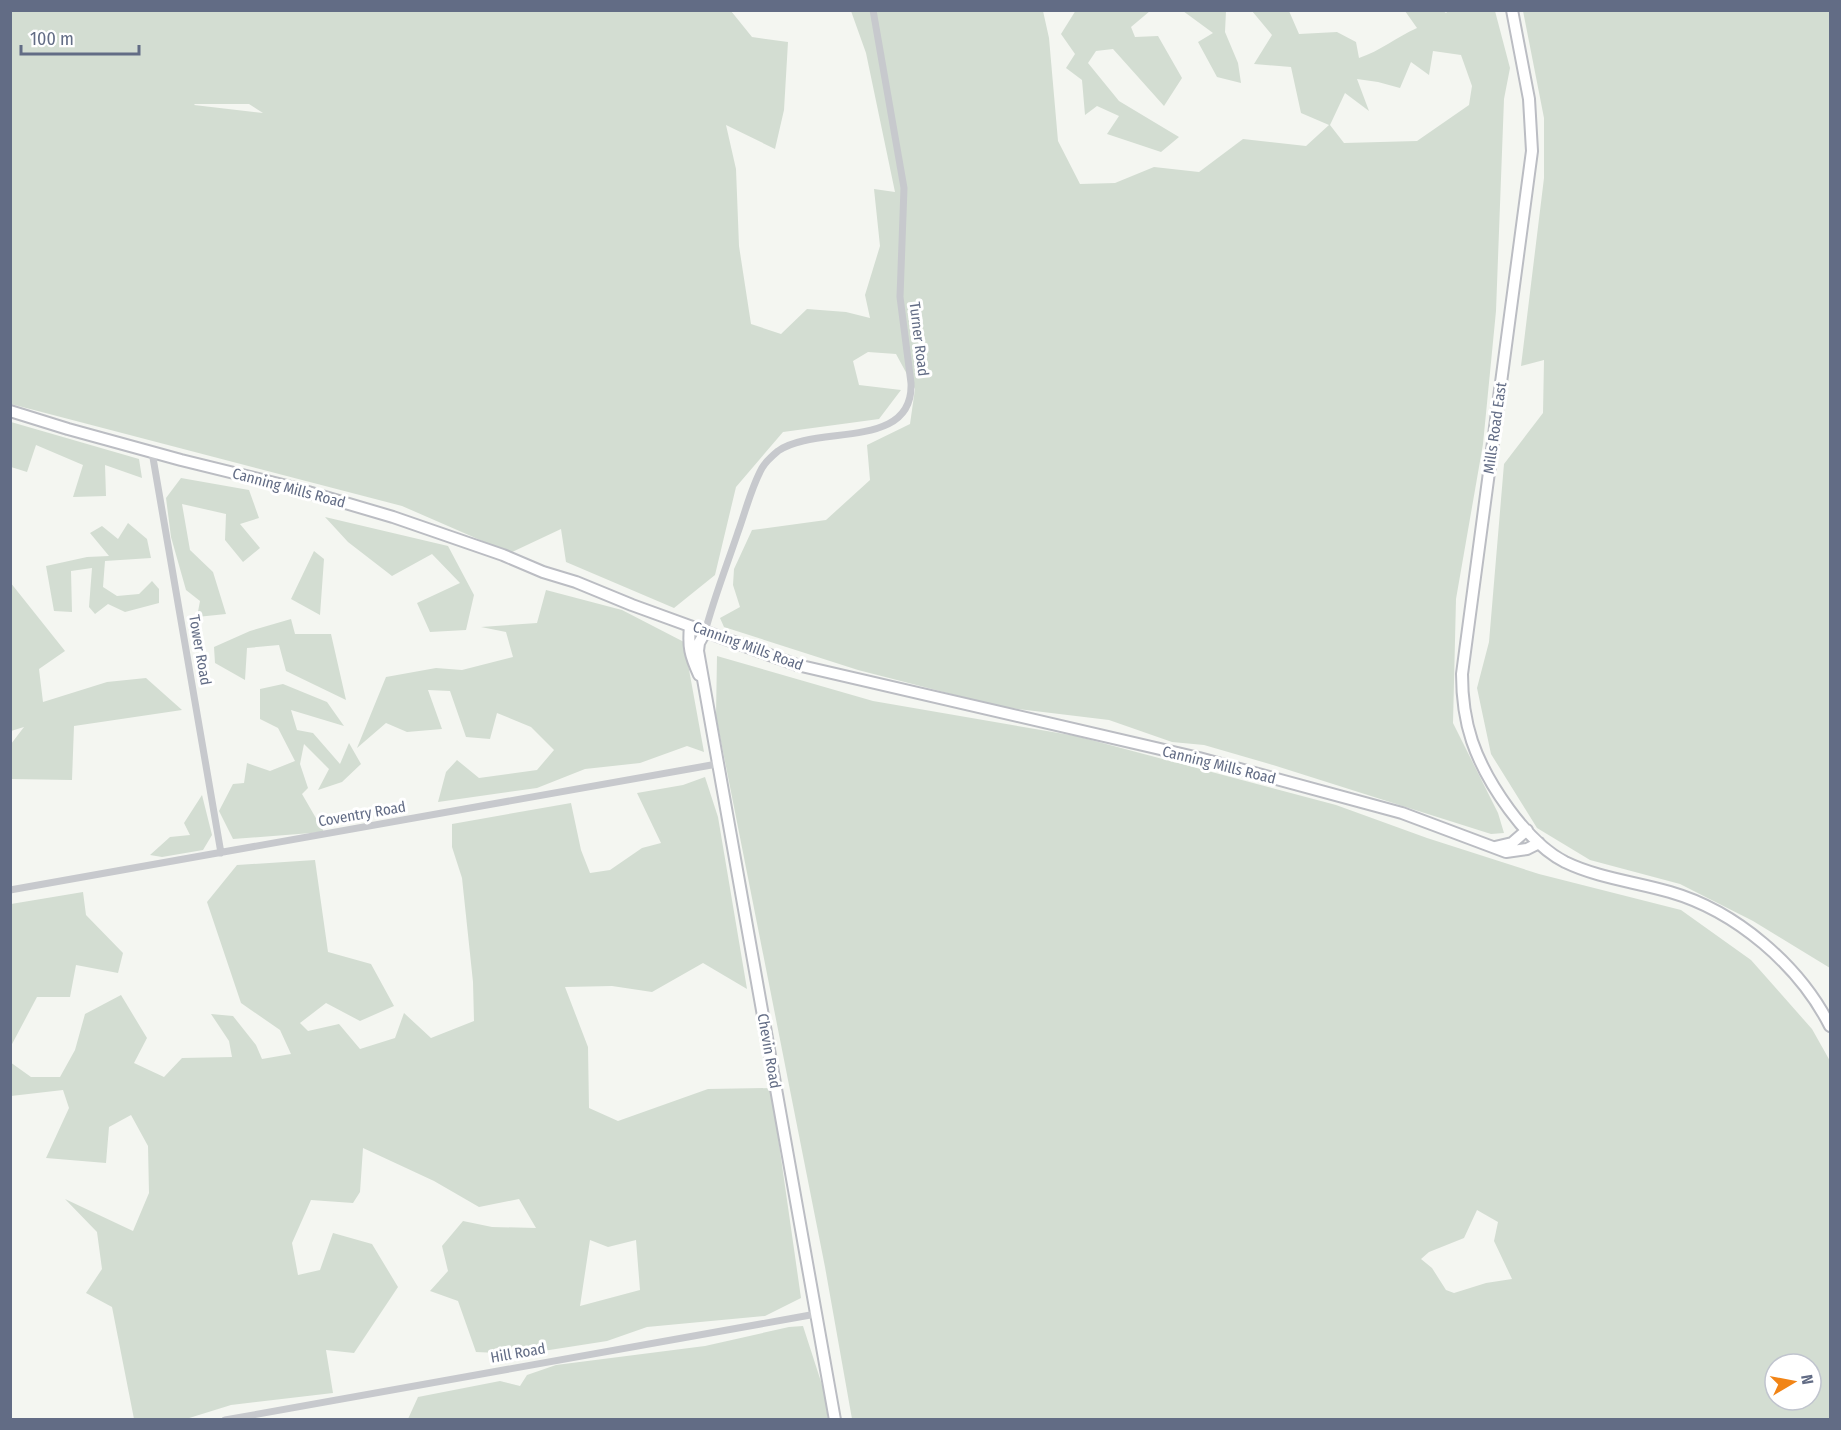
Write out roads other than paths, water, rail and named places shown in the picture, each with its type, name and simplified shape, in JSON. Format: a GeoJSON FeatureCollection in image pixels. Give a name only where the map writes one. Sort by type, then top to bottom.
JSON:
{"type":"FeatureCollection","features":[{"type":"Feature","properties":{"kind":"main road","name":"Mills Road East"},"geometry":{"type":"LineString","coordinates":[[1512,10],[1531,111],[1532,151],[1462,686],[1468,726],[1475,750],[1491,780],[1527,831]]}},
{"type":"Feature","properties":{"kind":"main road","name":"Canning Mills Road"},"geometry":{"type":"LineString","coordinates":[[10,411],[152,452],[291,486],[393,517],[576,582],[797,665],[1198,758],[1402,813],[1506,852],[1527,849],[1539,843]]}},
{"type":"Feature","properties":{"kind":"main road","name":"Chevin Road"},"geometry":{"type":"LineString","coordinates":[[690,626],[688,644],[690,655],[704,683]]}},
{"type":"Feature","properties":{"kind":"main road","name":"Chevin Road"},"geometry":{"type":"LineString","coordinates":[[705,632],[699,643],[698,651],[835,1419]]}},
{"type":"Feature","properties":{"kind":"main road"},"geometry":{"type":"LineString","coordinates":[[1495,847],[1512,843],[1527,831],[1560,859],[1583,869],[1669,892],[1716,911],[1753,937],[1786,965],[1810,993],[1830,1026]]}},
{"type":"Feature","properties":{"kind":"street","name":"Turner Road"},"geometry":{"type":"LineString","coordinates":[[705,632],[714,598],[751,492],[766,463],[779,451],[795,443],[886,426],[902,416],[911,396],[900,297],[904,188],[873,10]]}},
{"type":"Feature","properties":{"kind":"street","name":"Tower Road"},"geometry":{"type":"LineString","coordinates":[[152,452],[220,853]]}},
{"type":"Feature","properties":{"kind":"street","name":"Coventry Road"},"geometry":{"type":"LineString","coordinates":[[10,890],[717,764]]}},
{"type":"Feature","properties":{"kind":"street","name":"Hill Road"},"geometry":{"type":"LineString","coordinates":[[225,1419],[816,1314]]}}]}
